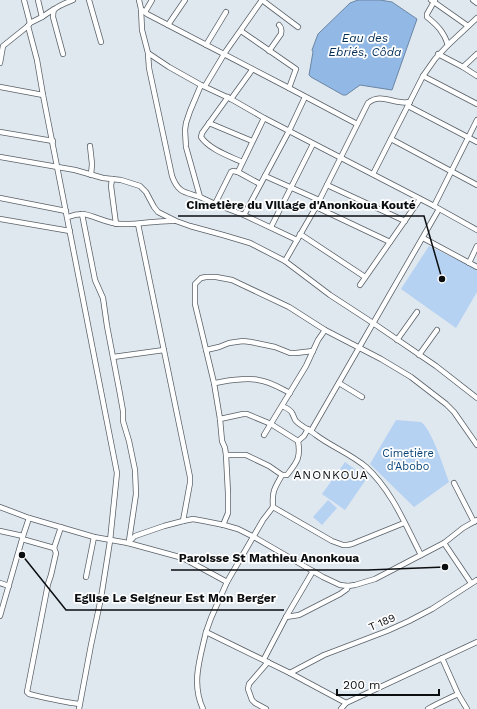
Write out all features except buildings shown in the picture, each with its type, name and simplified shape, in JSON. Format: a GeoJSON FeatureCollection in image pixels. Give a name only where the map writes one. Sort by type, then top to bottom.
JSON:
{"type":"FeatureCollection","features":[{"type":"Feature","properties":{"kind":"street"},"geometry":{"type":"LineString","coordinates":[[24,0],[118,473],[101,598],[79,706],[29,694],[27,692],[48,584],[56,553],[54,548],[61,527]]}},
{"type":"Feature","properties":{"kind":"street"},"geometry":{"type":"LineString","coordinates":[[38,0],[42,17]]}},
{"type":"Feature","properties":{"kind":"street"},"geometry":{"type":"LineString","coordinates":[[0,63],[1,44],[54,9],[73,0]]}},
{"type":"Feature","properties":{"kind":"street"},"geometry":{"type":"LineString","coordinates":[[89,0],[101,42]]}},
{"type":"Feature","properties":{"kind":"street"},"geometry":{"type":"LineString","coordinates":[[139,0],[143,10],[147,14],[357,124]]}},
{"type":"Feature","properties":{"kind":"street"},"geometry":{"type":"LineString","coordinates":[[152,0],[143,10],[142,30],[148,53],[149,68],[172,176],[175,184],[180,189],[244,215],[297,240]]}},
{"type":"Feature","properties":{"kind":"street"},"geometry":{"type":"LineString","coordinates":[[168,25],[185,0]]}},
{"type":"Feature","properties":{"kind":"street"},"geometry":{"type":"LineString","coordinates":[[200,197],[186,147],[185,130],[188,117],[203,86],[262,0],[298,27]]}},
{"type":"Feature","properties":{"kind":"street"},"geometry":{"type":"LineString","coordinates":[[474,0],[477,3]]}},
{"type":"Feature","properties":{"kind":"street"},"geometry":{"type":"LineString","coordinates":[[448,45],[446,37],[427,17],[433,1],[468,26]]}},
{"type":"Feature","properties":{"kind":"street"},"geometry":{"type":"LineString","coordinates":[[54,9],[53,17],[63,54]]}},
{"type":"Feature","properties":{"kind":"street"},"geometry":{"type":"LineString","coordinates":[[206,45],[226,12]]}},
{"type":"Feature","properties":{"kind":"street"},"geometry":{"type":"LineString","coordinates":[[373,174],[423,76],[438,54],[477,18]]}},
{"type":"Feature","properties":{"kind":"street"},"geometry":{"type":"LineString","coordinates":[[269,51],[281,34],[282,30],[278,25]]}},
{"type":"Feature","properties":{"kind":"street"},"geometry":{"type":"LineString","coordinates":[[240,31],[296,69],[289,88]]}},
{"type":"Feature","properties":{"kind":"street"},"geometry":{"type":"LineString","coordinates":[[148,53],[178,73],[229,98],[264,118],[434,206],[477,230]]}},
{"type":"Feature","properties":{"kind":"street"},"geometry":{"type":"LineString","coordinates":[[438,54],[477,76]]}},
{"type":"Feature","properties":{"kind":"street"},"geometry":{"type":"LineString","coordinates":[[463,67],[477,54]]}},
{"type":"Feature","properties":{"kind":"street"},"geometry":{"type":"LineString","coordinates":[[242,162],[210,146],[204,141],[201,135],[252,70]]}},
{"type":"Feature","properties":{"kind":"street"},"geometry":{"type":"LineString","coordinates":[[423,76],[477,104]]}},
{"type":"Feature","properties":{"kind":"street"},"geometry":{"type":"LineString","coordinates":[[0,87],[43,95]]}},
{"type":"Feature","properties":{"kind":"street"},"geometry":{"type":"LineString","coordinates":[[244,215],[289,131],[305,97]]}},
{"type":"Feature","properties":{"kind":"street"},"geometry":{"type":"LineString","coordinates":[[285,261],[316,207],[368,103],[373,99],[384,99],[409,104],[477,142]]}},
{"type":"Feature","properties":{"kind":"street"},"geometry":{"type":"LineString","coordinates":[[238,172],[264,118]]}},
{"type":"Feature","properties":{"kind":"street"},"geometry":{"type":"LineString","coordinates":[[434,206],[477,120]]}},
{"type":"Feature","properties":{"kind":"street"},"geometry":{"type":"LineString","coordinates":[[209,123],[252,141]]}},
{"type":"Feature","properties":{"kind":"street"},"geometry":{"type":"LineString","coordinates":[[0,132],[53,141]]}},
{"type":"Feature","properties":{"kind":"street"},"geometry":{"type":"LineString","coordinates":[[391,139],[477,185]]}},
{"type":"Feature","properties":{"kind":"street"},"geometry":{"type":"LineString","coordinates":[[270,227],[313,144]]}},
{"type":"Feature","properties":{"kind":"street"},"geometry":{"type":"LineString","coordinates":[[90,146],[92,164],[91,174]]}},
{"type":"Feature","properties":{"kind":"street"},"geometry":{"type":"LineString","coordinates":[[0,157],[57,166],[102,178],[121,180],[140,186],[146,192],[158,212],[190,226],[250,243],[285,261],[330,295],[419,355],[477,398]]}},
{"type":"Feature","properties":{"kind":"street"},"geometry":{"type":"LineString","coordinates":[[215,204],[231,172],[233,171],[238,172],[260,184]]}},
{"type":"Feature","properties":{"kind":"street"},"geometry":{"type":"LineString","coordinates":[[265,176],[295,188],[319,200]]}},
{"type":"Feature","properties":{"kind":"street"},"geometry":{"type":"LineString","coordinates":[[112,178],[111,186],[116,224]]}},
{"type":"Feature","properties":{"kind":"street"},"geometry":{"type":"LineString","coordinates":[[326,185],[405,221]]}},
{"type":"Feature","properties":{"kind":"street"},"geometry":{"type":"LineString","coordinates":[[0,198],[66,211]]}},
{"type":"Feature","properties":{"kind":"street"},"geometry":{"type":"LineString","coordinates":[[360,284],[420,199]]}},
{"type":"Feature","properties":{"kind":"street"},"geometry":{"type":"LineString","coordinates":[[316,207],[390,242]]}},
{"type":"Feature","properties":{"kind":"street"},"geometry":{"type":"LineString","coordinates":[[298,441],[310,430],[339,383],[439,209]]}},
{"type":"Feature","properties":{"kind":"street"},"geometry":{"type":"LineString","coordinates":[[68,216],[82,214],[111,223],[130,225],[176,221]]}},
{"type":"Feature","properties":{"kind":"street"},"geometry":{"type":"LineString","coordinates":[[82,214],[95,280],[103,298],[123,411],[123,421],[135,470],[136,494],[129,542]]}},
{"type":"Feature","properties":{"kind":"street"},"geometry":{"type":"LineString","coordinates":[[0,219],[70,231]]}},
{"type":"Feature","properties":{"kind":"street"},"geometry":{"type":"LineString","coordinates":[[138,224],[190,477],[183,521]]}},
{"type":"Feature","properties":{"kind":"street"},"geometry":{"type":"LineString","coordinates":[[300,234],[365,277]]}},
{"type":"Feature","properties":{"kind":"street"},"geometry":{"type":"LineString","coordinates":[[423,238],[477,267]]}},
{"type":"Feature","properties":{"kind":"street"},"geometry":{"type":"LineString","coordinates":[[469,263],[477,246]]}},
{"type":"Feature","properties":{"kind":"street"},"geometry":{"type":"LineString","coordinates":[[223,525],[228,513],[226,456],[222,441],[214,383],[195,304],[194,288],[197,281],[201,278],[216,277],[232,280],[288,307],[324,330],[381,358],[411,377],[446,404],[465,426],[477,445]]}},
{"type":"Feature","properties":{"kind":"street"},"geometry":{"type":"LineString","coordinates":[[397,340],[417,312]]}},
{"type":"Feature","properties":{"kind":"street"},"geometry":{"type":"LineString","coordinates":[[264,435],[309,361],[324,330]]}},
{"type":"Feature","properties":{"kind":"street"},"geometry":{"type":"LineString","coordinates":[[419,355],[437,330]]}},
{"type":"Feature","properties":{"kind":"street"},"geometry":{"type":"LineString","coordinates":[[206,350],[229,343],[251,342],[296,354],[313,351]]}},
{"type":"Feature","properties":{"kind":"street"},"geometry":{"type":"LineString","coordinates":[[113,357],[164,350]]}},
{"type":"Feature","properties":{"kind":"street"},"geometry":{"type":"LineString","coordinates":[[214,383],[233,380],[257,379],[290,393]]}},
{"type":"Feature","properties":{"kind":"street"},"geometry":{"type":"LineString","coordinates":[[339,383],[362,397]]}},
{"type":"Feature","properties":{"kind":"street"},"geometry":{"type":"LineString","coordinates":[[282,406],[290,410],[296,421],[321,439],[357,460],[365,467],[384,488],[392,500],[421,555]]}},
{"type":"Feature","properties":{"kind":"street"},"geometry":{"type":"LineString","coordinates":[[220,419],[247,414],[271,424],[298,441],[299,446],[299,458],[285,476],[246,455],[226,456]]}},
{"type":"Feature","properties":{"kind":"street"},"geometry":{"type":"LineString","coordinates":[[203,709],[199,700],[197,684],[198,668],[206,632],[227,582],[263,520],[273,507],[272,496],[282,475]]}},
{"type":"Feature","properties":{"kind":"street"},"geometry":{"type":"LineString","coordinates":[[129,542],[135,536],[164,526],[193,519],[238,529],[340,585],[355,585],[375,579],[421,555],[476,521],[454,483]]}},
{"type":"Feature","properties":{"kind":"street"},"geometry":{"type":"LineString","coordinates":[[0,507],[29,518],[94,537],[129,542],[183,558],[227,582]]}},
{"type":"Feature","properties":{"kind":"street"},"geometry":{"type":"LineString","coordinates":[[273,507],[343,545],[352,544],[404,523]]}},
{"type":"Feature","properties":{"kind":"street"},"geometry":{"type":"LineString","coordinates":[[0,616],[29,518]]}},
{"type":"Feature","properties":{"kind":"street"},"geometry":{"type":"LineString","coordinates":[[0,531],[54,548]]}},
{"type":"Feature","properties":{"kind":"street"},"geometry":{"type":"LineString","coordinates":[[86,577],[94,537]]}},
{"type":"Feature","properties":{"kind":"street"},"geometry":{"type":"LineString","coordinates":[[444,542],[471,583]]}},
{"type":"Feature","properties":{"kind":"street"},"geometry":{"type":"LineString","coordinates":[[266,709],[252,700],[248,689],[249,684],[266,661],[286,618],[313,571]]}},
{"type":"Feature","properties":{"kind":"street","name":"T 189"},"geometry":{"type":"LineString","coordinates":[[290,673],[324,655],[409,621],[432,609],[477,580]]}},
{"type":"Feature","properties":{"kind":"street"},"geometry":{"type":"LineString","coordinates":[[0,583],[8,586]]}},
{"type":"Feature","properties":{"kind":"street"},"geometry":{"type":"LineString","coordinates":[[286,618],[299,615],[340,594],[347,589],[348,586]]}},
{"type":"Feature","properties":{"kind":"street"},"geometry":{"type":"LineString","coordinates":[[206,632],[290,673],[346,703]]}},
{"type":"Feature","properties":{"kind":"street"},"geometry":{"type":"LineString","coordinates":[[341,709],[346,703],[477,642]]}},
{"type":"Feature","properties":{"kind":"street"},"geometry":{"type":"LineString","coordinates":[[442,658],[458,694],[467,709]]}},
{"type":"Feature","properties":{"kind":"street"},"geometry":{"type":"LineString","coordinates":[[428,709],[458,694]]}},
{"type":"Feature","properties":{"kind":"green space"},"geometry":{"type":"Polygon","coordinates":[[[429,246],[477,269],[477,292],[456,328],[401,289],[429,246]]]}},
{"type":"Feature","properties":{"kind":"green space","name":"Cimetière d'Abobo"},"geometry":{"type":"Polygon","coordinates":[[[396,420],[421,422],[425,426],[437,450],[449,482],[414,507],[370,464],[396,420]]]}},
{"type":"Feature","properties":{"kind":"green space"},"geometry":{"type":"Polygon","coordinates":[[[345,462],[367,478],[345,510],[322,494],[345,462]]]}},
{"type":"Feature","properties":{"kind":"green space"},"geometry":{"type":"Polygon","coordinates":[[[328,500],[337,508],[322,525],[313,517],[328,500]]]}},
{"type":"Feature","properties":{"kind":"water","name":"Eau des Ebriés, Côda"},"geometry":{"type":"Polygon","coordinates":[[[358,0],[380,0],[392,2],[417,19],[392,90],[360,85],[346,95],[343,95],[309,75],[313,52],[312,50],[318,34],[350,3],[358,0]]]}},
{"type":"Feature","properties":{"kind":"place","name":"Cimetière du Village d'Anonkoua Kouté"},"geometry":{"type":"Point","coordinates":[442,279]}},
{"type":"Feature","properties":{"kind":"place","name":"Eglise Le Seigneur Est Mon Berger"},"geometry":{"type":"Point","coordinates":[22,555]}},
{"type":"Feature","properties":{"kind":"place","name":"Paroisse St Mathieu Anonkoua"},"geometry":{"type":"Point","coordinates":[445,567]}},
{"type":"Feature","properties":{"kind":"district","name":"ANONKOUA"},"geometry":{"type":"Point","coordinates":[331,475]}}]}
